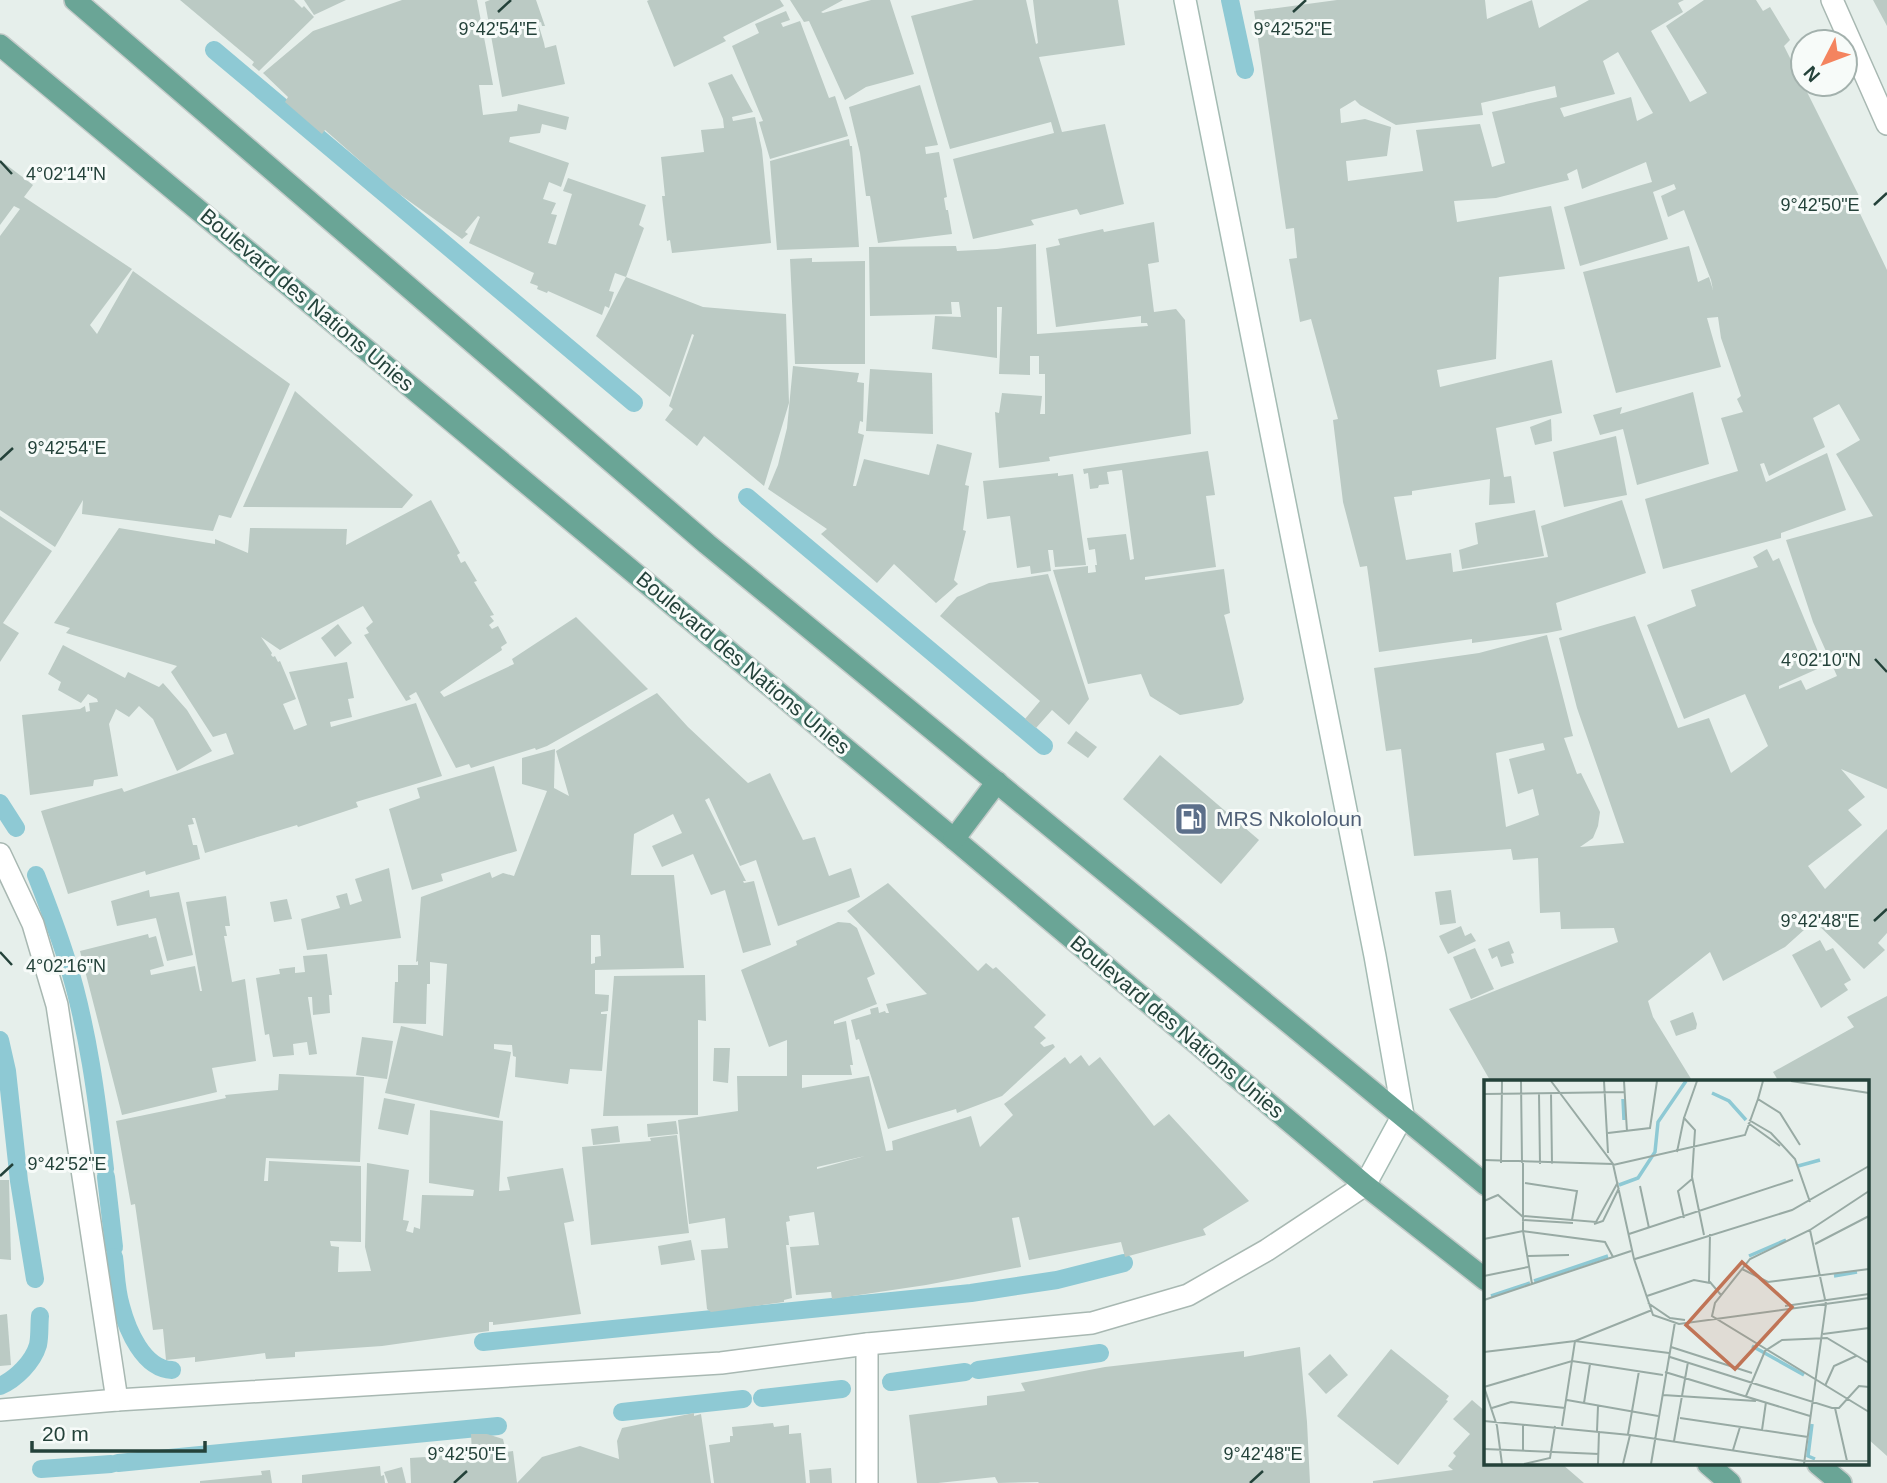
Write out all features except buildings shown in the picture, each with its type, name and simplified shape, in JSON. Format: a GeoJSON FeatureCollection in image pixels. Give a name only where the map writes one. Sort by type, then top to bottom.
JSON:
{"type":"FeatureCollection","features":[{"type":"Feature","properties":{"kind":"main road"},"geometry":{"type":"LineString","coordinates":[[75,0],[707,544],[1484,1183]]}},
{"type":"Feature","properties":{"kind":"main road","name":"Boulevard des Nations Unies"},"geometry":{"type":"LineString","coordinates":[[0,45],[954,839],[1364,1185],[1484,1278]]}},
{"type":"Feature","properties":{"kind":"main road"},"geometry":{"type":"LineString","coordinates":[[954,839],[997,782]]}},
{"type":"Feature","properties":{"kind":"main road"},"geometry":{"type":"LineString","coordinates":[[1710,1466],[1730,1483]]}},
{"type":"Feature","properties":{"kind":"main road"},"geometry":{"type":"LineString","coordinates":[[1820,1466],[1841,1483]]}},
{"type":"Feature","properties":{"kind":"street"},"geometry":{"type":"LineString","coordinates":[[0,1410],[117,1400],[721,1363],[867,1344],[1092,1323],[1188,1295],[1266,1250],[1364,1185],[1403,1115],[1370,930],[1185,0]]}},
{"type":"Feature","properties":{"kind":"street"},"geometry":{"type":"LineString","coordinates":[[1832,0],[1887,124]]}},
{"type":"Feature","properties":{"kind":"street"},"geometry":{"type":"LineString","coordinates":[[0,854],[33,924],[57,1005],[117,1400]]}},
{"type":"Feature","properties":{"kind":"street"},"geometry":{"type":"LineString","coordinates":[[867,1344],[867,1483]]}},
{"type":"Feature","properties":{"kind":"waterway"},"geometry":{"type":"LineString","coordinates":[[1230,0],[1245,70]]}},
{"type":"Feature","properties":{"kind":"waterway"},"geometry":{"type":"LineString","coordinates":[[214,50],[634,403]]}},
{"type":"Feature","properties":{"kind":"waterway"},"geometry":{"type":"LineString","coordinates":[[747,497],[1044,746]]}},
{"type":"Feature","properties":{"kind":"waterway"},"geometry":{"type":"LineString","coordinates":[[0,803],[16,828]]}},
{"type":"Feature","properties":{"kind":"waterway"},"geometry":{"type":"LineString","coordinates":[[36,875],[64,950],[81,1012],[105,1169]]}},
{"type":"Feature","properties":{"kind":"waterway"},"geometry":{"type":"LineString","coordinates":[[0,1040],[7,1071],[19,1181],[35,1279]]}},
{"type":"Feature","properties":{"kind":"waterway"},"geometry":{"type":"LineString","coordinates":[[106,1177],[114,1247]]}},
{"type":"Feature","properties":{"kind":"waterway"},"geometry":{"type":"LineString","coordinates":[[114,1257],[119,1300],[132,1336],[153,1363],[172,1370]]}},
{"type":"Feature","properties":{"kind":"waterway"},"geometry":{"type":"LineString","coordinates":[[483,1342],[971,1293],[1057,1280],[1124,1263]]}},
{"type":"Feature","properties":{"kind":"waterway"},"geometry":{"type":"LineString","coordinates":[[0,1386],[18,1374],[32,1358],[38,1345],[40,1316]]}},
{"type":"Feature","properties":{"kind":"waterway"},"geometry":{"type":"LineString","coordinates":[[978,1370],[1100,1353]]}},
{"type":"Feature","properties":{"kind":"waterway"},"geometry":{"type":"LineString","coordinates":[[891,1382],[965,1372]]}},
{"type":"Feature","properties":{"kind":"waterway"},"geometry":{"type":"LineString","coordinates":[[762,1398],[842,1389]]}},
{"type":"Feature","properties":{"kind":"waterway"},"geometry":{"type":"LineString","coordinates":[[622,1412],[743,1399]]}},
{"type":"Feature","properties":{"kind":"waterway"},"geometry":{"type":"LineString","coordinates":[[118,1463],[498,1426]]}},
{"type":"Feature","properties":{"kind":"waterway"},"geometry":{"type":"LineString","coordinates":[[41,1469],[111,1464]]}},
{"type":"Feature","properties":{"kind":"place","name":"MRS Nkololoun"},"geometry":{"type":"Point","coordinates":[1191,819]}}]}
